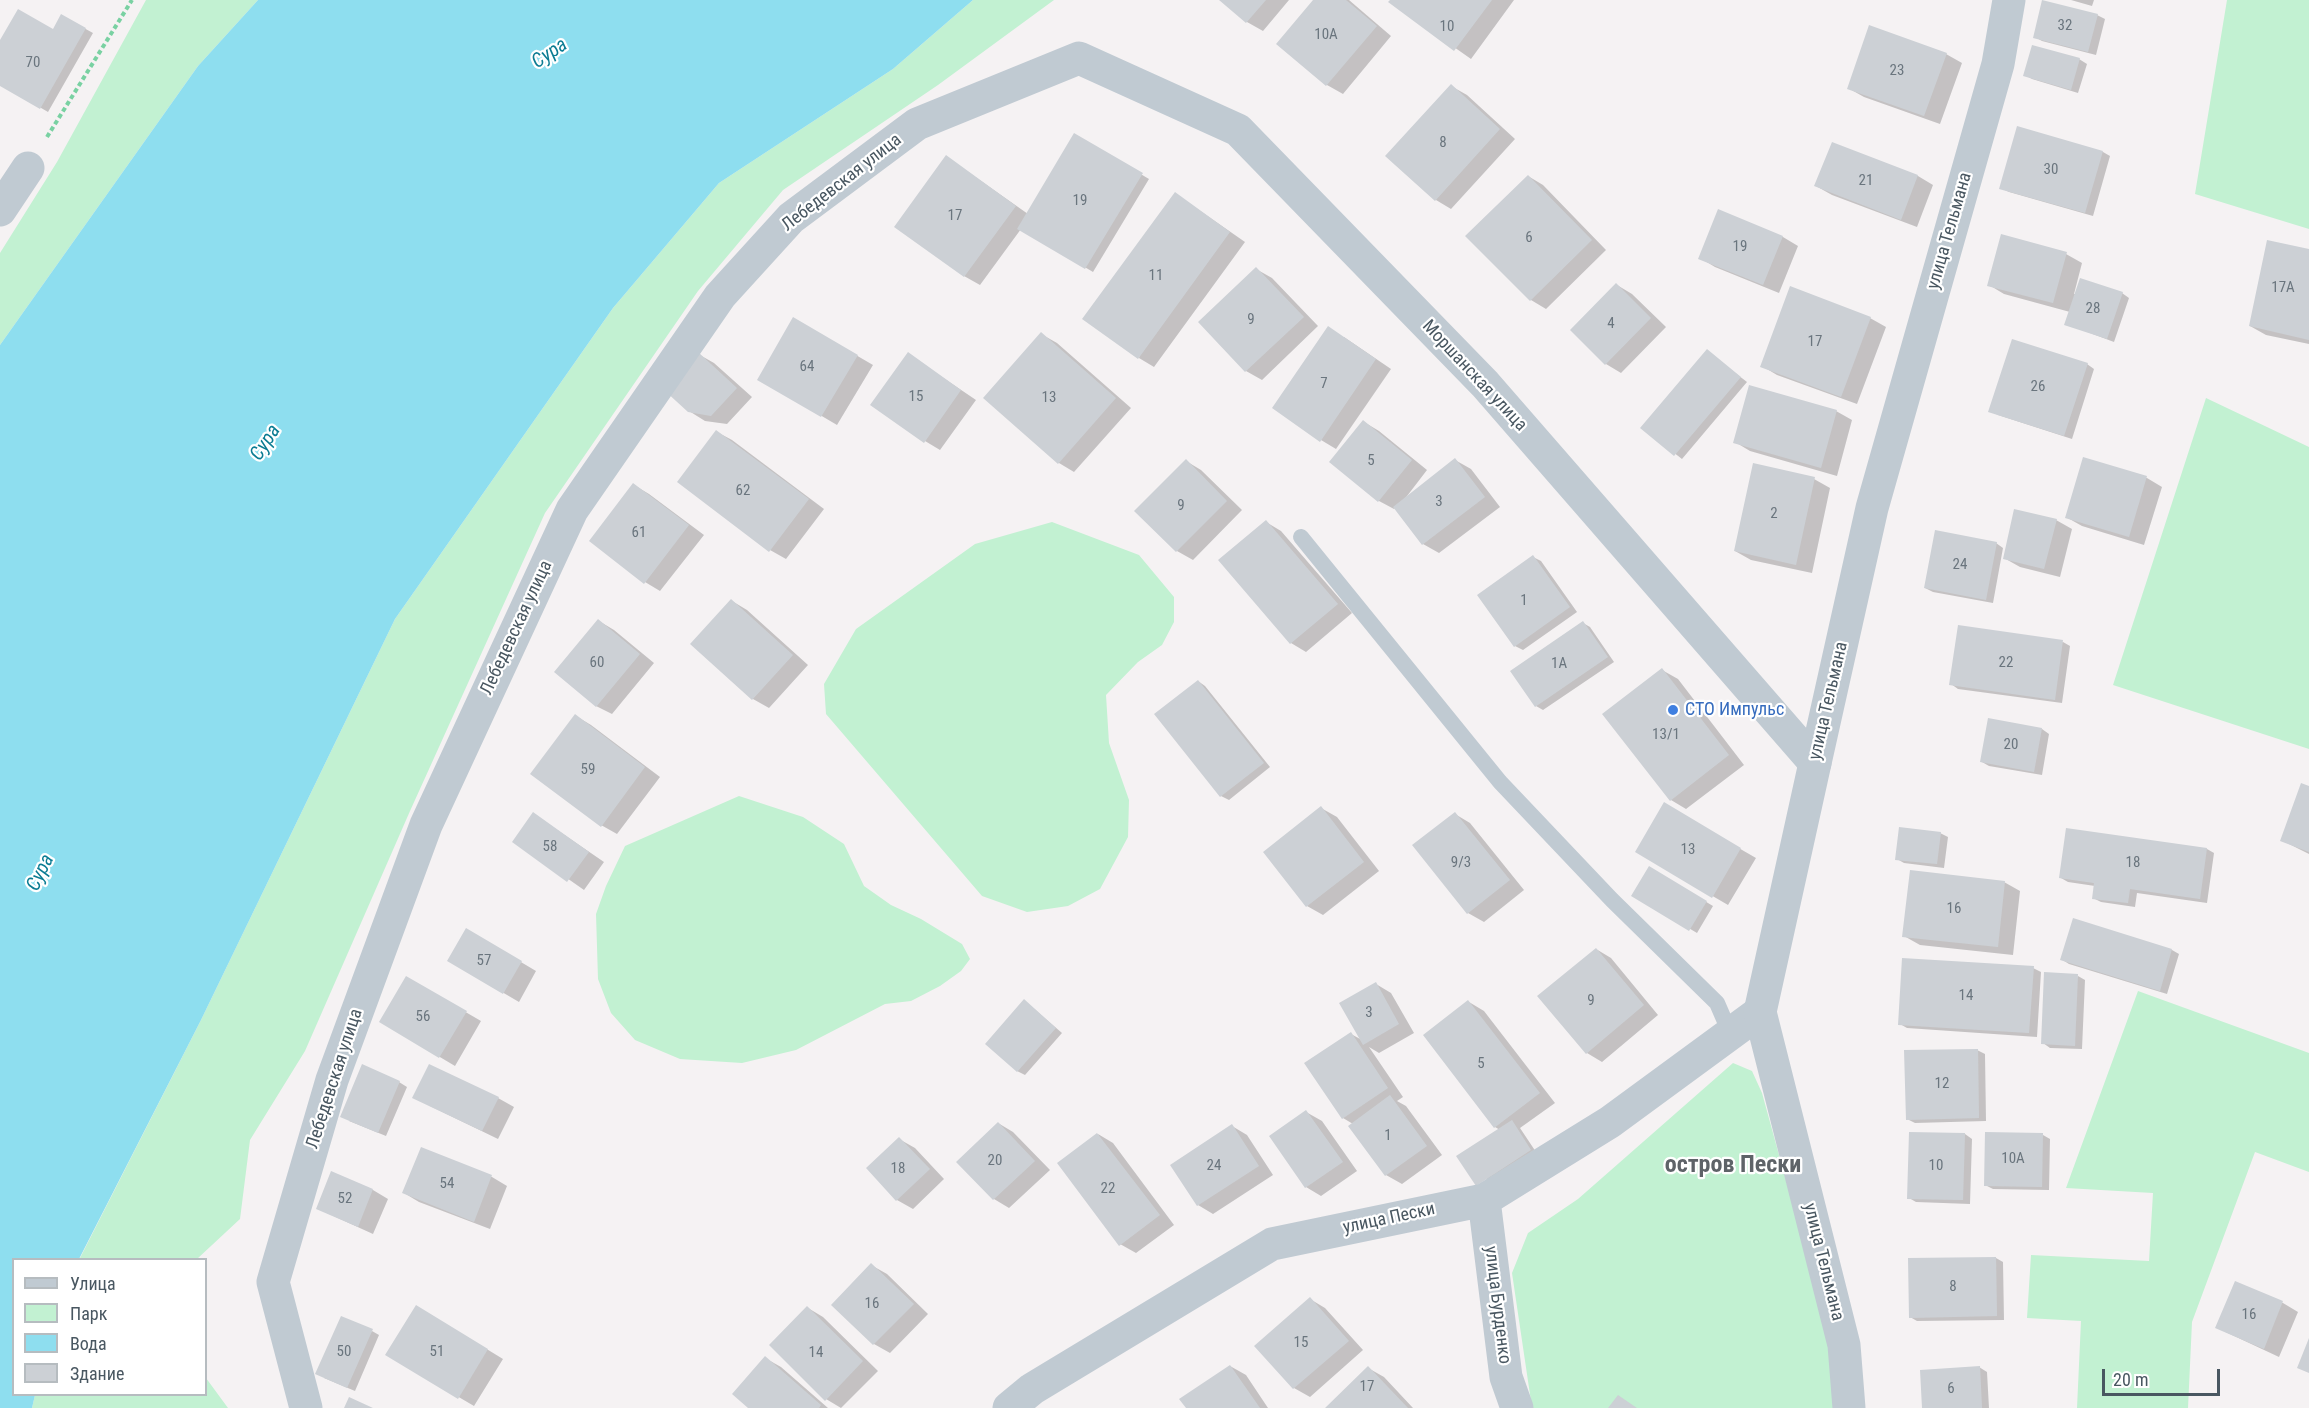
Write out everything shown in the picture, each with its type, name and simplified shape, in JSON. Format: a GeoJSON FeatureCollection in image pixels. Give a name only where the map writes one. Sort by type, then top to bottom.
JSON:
{"type":"FeatureCollection","features":[{"type":"Feature","properties":{"kind":"street","name":"улица Тельмана"},"geometry":{"type":"LineString","coordinates":[[1849,1408],[1844,1345],[1760,1012],[1872,508],[1998,64],[2009,0]]}},
{"type":"Feature","properties":{"kind":"street","name":"Моршанская улица"},"geometry":{"type":"LineString","coordinates":[[1079,58],[1238,130],[1485,384],[1815,764]]}},
{"type":"Feature","properties":{"kind":"street","name":"Лебедевская улица"},"geometry":{"type":"LineString","coordinates":[[306,1408],[273,1282],[332,1080],[426,825],[572,510],[720,296],[791,218],[917,124],[1079,58]]}},
{"type":"Feature","properties":{"kind":"street"},"geometry":{"type":"LineString","coordinates":[[0,210],[28,168]]}},
{"type":"Feature","properties":{"kind":"street","name":"улица Пески"},"geometry":{"type":"LineString","coordinates":[[1009,1408],[1032,1389],[1272,1244],[1484,1200],[1610,1122],[1760,1012]]}},
{"type":"Feature","properties":{"kind":"street","name":"улица Бурденко"},"geometry":{"type":"LineString","coordinates":[[1484,1200],[1506,1377],[1517,1408]]}},
{"type":"Feature","properties":{"kind":"lane"},"geometry":{"type":"LineString","coordinates":[[1301,537],[1500,782],[1612,900],[1717,1003],[1730,1033]]}},
{"type":"Feature","properties":{"kind":"path"},"geometry":{"type":"LineString","coordinates":[[28,168],[132,0]]}},
{"type":"Feature","properties":{"kind":"green space"},"geometry":{"type":"Polygon","coordinates":[[[146,0],[258,0],[198,66],[0,345],[0,253],[57,162],[146,0]]]}},
{"type":"Feature","properties":{"kind":"green space"},"geometry":{"type":"Polygon","coordinates":[[[973,0],[1054,0],[938,85],[783,190],[698,291],[545,513],[410,811],[305,1051],[250,1140],[240,1219],[198,1258],[80,1258],[201,1020],[395,619],[613,308],[719,183],[893,69],[973,0]]]}},
{"type":"Feature","properties":{"kind":"green space"},"geometry":{"type":"Polygon","coordinates":[[[2227,0],[2309,0],[2309,229],[2195,194],[2227,0]]]}},
{"type":"Feature","properties":{"kind":"green space"},"geometry":{"type":"Polygon","coordinates":[[[2206,398],[2309,447],[2309,749],[2113,685],[2206,398]]]}},
{"type":"Feature","properties":{"kind":"green space"},"geometry":{"type":"Polygon","coordinates":[[[1052,522],[1139,555],[1174,597],[1174,622],[1162,645],[1138,662],[1106,695],[1109,743],[1129,800],[1128,837],[1100,889],[1068,906],[1027,912],[982,896],[826,714],[824,684],[856,629],[975,544],[1052,522]]]}},
{"type":"Feature","properties":{"kind":"green space"},"geometry":{"type":"Polygon","coordinates":[[[739,796],[803,817],[844,844],[864,886],[891,905],[921,919],[962,944],[970,959],[961,971],[940,986],[911,1001],[885,1004],[796,1050],[742,1063],[680,1059],[635,1040],[611,1013],[598,979],[596,914],[606,886],[625,846],[739,796]]]}},
{"type":"Feature","properties":{"kind":"green space"},"geometry":{"type":"Polygon","coordinates":[[[2138,991],[2309,1053],[2309,1172],[2255,1152],[2192,1322],[2188,1408],[2077,1408],[2081,1321],[2027,1318],[2031,1255],[2149,1261],[2153,1193],[2066,1188],[2138,991]]]}},
{"type":"Feature","properties":{"kind":"green space"},"geometry":{"type":"Polygon","coordinates":[[[1733,1063],[1752,1071],[1762,1093],[1832,1348],[1835,1408],[1532,1408],[1512,1273],[1528,1233],[1578,1199],[1733,1063]]]}},
{"type":"Feature","properties":{"kind":"green space"},"geometry":{"type":"Polygon","coordinates":[[[207,1379],[228,1408],[32,1408],[35,1396],[207,1396],[207,1379]]]}},
{"type":"Feature","properties":{"kind":"water","name":"Сура"},"geometry":{"type":"Polygon","coordinates":[[[258,0],[973,0],[893,69],[719,183],[613,308],[395,619],[201,1020],[80,1258],[12,1258],[12,1396],[35,1396],[32,1408],[0,1408],[0,345],[198,66],[258,0]]]}},
{"type":"Feature","properties":{"kind":"building"},"geometry":{"type":"Polygon","coordinates":[[[1219,0],[1266,0],[1246,23],[1219,0]]]}},
{"type":"Feature","properties":{"kind":"building"},"geometry":{"type":"Polygon","coordinates":[[[1313,0],[1346,0],[1377,26],[1326,86],[1276,44],[1313,0]]]}},
{"type":"Feature","properties":{"kind":"building"},"geometry":{"type":"Polygon","coordinates":[[[1390,0],[1492,0],[1454,51],[1388,2],[1390,0]]]}},
{"type":"Feature","properties":{"kind":"building"},"geometry":{"type":"Polygon","coordinates":[[[2042,0],[2098,14],[2088,52],[2033,38],[2042,0]]]}},
{"type":"Feature","properties":{"kind":"building"},"geometry":{"type":"Polygon","coordinates":[[[18,9],[53,29],[61,14],[86,28],[40,109],[0,86],[0,40],[18,9]]]}},
{"type":"Feature","properties":{"kind":"building"},"geometry":{"type":"Polygon","coordinates":[[[1869,25],[1947,53],[1924,116],[1847,89],[1869,25]]]}},
{"type":"Feature","properties":{"kind":"building"},"geometry":{"type":"Polygon","coordinates":[[[2032,45],[2080,58],[2071,90],[2023,76],[2032,45]]]}},
{"type":"Feature","properties":{"kind":"building"},"geometry":{"type":"Polygon","coordinates":[[[1451,84],[1500,129],[1435,201],[1385,156],[1451,84]]]}},
{"type":"Feature","properties":{"kind":"building"},"geometry":{"type":"Polygon","coordinates":[[[2017,126],[2103,151],[2085,213],[1999,189],[2017,126]]]}},
{"type":"Feature","properties":{"kind":"building"},"geometry":{"type":"Polygon","coordinates":[[[1074,133],[1143,173],[1085,269],[1017,229],[1074,133]]]}},
{"type":"Feature","properties":{"kind":"building"},"geometry":{"type":"Polygon","coordinates":[[[1832,142],[1918,175],[1901,220],[1814,186],[1832,142]]]}},
{"type":"Feature","properties":{"kind":"building"},"geometry":{"type":"Polygon","coordinates":[[[946,155],[1016,206],[964,277],[894,227],[946,155]]]}},
{"type":"Feature","properties":{"kind":"building"},"geometry":{"type":"Polygon","coordinates":[[[1528,175],[1592,240],[1530,301],[1465,236],[1528,175]]]}},
{"type":"Feature","properties":{"kind":"building"},"geometry":{"type":"Polygon","coordinates":[[[1175,192],[1230,232],[1138,359],[1082,319],[1175,192]]]}},
{"type":"Feature","properties":{"kind":"building"},"geometry":{"type":"Polygon","coordinates":[[[1718,209],[1783,236],[1763,285],[1698,259],[1718,209]]]}},
{"type":"Feature","properties":{"kind":"building"},"geometry":{"type":"Polygon","coordinates":[[[2001,234],[2067,252],[2053,303],[1987,286],[2001,234]]]}},
{"type":"Feature","properties":{"kind":"building"},"geometry":{"type":"Polygon","coordinates":[[[2267,240],[2309,249],[2309,340],[2249,326],[2267,240]]]}},
{"type":"Feature","properties":{"kind":"building"},"geometry":{"type":"Polygon","coordinates":[[[1256,267],[1304,317],[1245,372],[1198,322],[1256,267]]]}},
{"type":"Feature","properties":{"kind":"building"},"geometry":{"type":"Polygon","coordinates":[[[2080,278],[2123,292],[2107,339],[2064,325],[2080,278]]]}},
{"type":"Feature","properties":{"kind":"building"},"geometry":{"type":"Polygon","coordinates":[[[1616,283],[1651,318],[1605,365],[1570,330],[1616,283]]]}},
{"type":"Feature","properties":{"kind":"building"},"geometry":{"type":"Polygon","coordinates":[[[1790,286],[1871,317],[1841,397],[1760,367],[1790,286]]]}},
{"type":"Feature","properties":{"kind":"building"},"geometry":{"type":"Polygon","coordinates":[[[793,317],[858,355],[821,417],[757,380],[793,317]]]}},
{"type":"Feature","properties":{"kind":"building"},"geometry":{"type":"Polygon","coordinates":[[[1328,326],[1376,359],[1320,442],[1272,408],[1328,326]]]}},
{"type":"Feature","properties":{"kind":"building"},"geometry":{"type":"Polygon","coordinates":[[[1041,332],[1116,398],[1058,464],[983,398],[1041,332]]]}},
{"type":"Feature","properties":{"kind":"building"},"geometry":{"type":"Polygon","coordinates":[[[2012,339],[2088,363],[2064,436],[1988,412],[2012,339]]]}},
{"type":"Feature","properties":{"kind":"building"},"geometry":{"type":"Polygon","coordinates":[[[1707,349],[1741,377],[1674,456],[1640,428],[1707,349]]]}},
{"type":"Feature","properties":{"kind":"building"},"geometry":{"type":"Polygon","coordinates":[[[698,352],[737,388],[711,416],[688,412],[664,390],[698,352]]]}},
{"type":"Feature","properties":{"kind":"building"},"geometry":{"type":"Polygon","coordinates":[[[908,352],[961,390],[924,443],[870,405],[908,352]]]}},
{"type":"Feature","properties":{"kind":"building"},"geometry":{"type":"Polygon","coordinates":[[[1749,385],[1837,410],[1821,468],[1733,443],[1749,385]]]}},
{"type":"Feature","properties":{"kind":"building"},"geometry":{"type":"Polygon","coordinates":[[[1363,420],[1412,460],[1378,502],[1329,462],[1363,420]]]}},
{"type":"Feature","properties":{"kind":"building"},"geometry":{"type":"Polygon","coordinates":[[[716,430],[809,499],[769,552],[677,482],[716,430]]]}},
{"type":"Feature","properties":{"kind":"building"},"geometry":{"type":"Polygon","coordinates":[[[2083,457],[2147,476],[2129,537],[2065,518],[2083,457]]]}},
{"type":"Feature","properties":{"kind":"building"},"geometry":{"type":"Polygon","coordinates":[[[1455,458],[1485,497],[1422,545],[1393,507],[1455,458]]]}},
{"type":"Feature","properties":{"kind":"building"},"geometry":{"type":"Polygon","coordinates":[[[1186,459],[1227,501],[1176,552],[1134,511],[1186,459]]]}},
{"type":"Feature","properties":{"kind":"building"},"geometry":{"type":"Polygon","coordinates":[[[1753,463],[1815,477],[1796,565],[1734,551],[1753,463]]]}},
{"type":"Feature","properties":{"kind":"building"},"geometry":{"type":"Polygon","coordinates":[[[633,483],[689,525],[644,584],[589,541],[633,483]]]}},
{"type":"Feature","properties":{"kind":"building"},"geometry":{"type":"Polygon","coordinates":[[[2014,509],[2057,519],[2044,569],[2003,559],[2014,509]]]}},
{"type":"Feature","properties":{"kind":"building"},"geometry":{"type":"Polygon","coordinates":[[[1266,520],[1338,604],[1290,644],[1218,560],[1266,520]]]}},
{"type":"Feature","properties":{"kind":"building"},"geometry":{"type":"Polygon","coordinates":[[[1935,530],[1997,542],[1986,600],[1924,588],[1935,530]]]}},
{"type":"Feature","properties":{"kind":"building"},"geometry":{"type":"Polygon","coordinates":[[[1533,555],[1570,607],[1514,647],[1477,595],[1533,555]]]}},
{"type":"Feature","properties":{"kind":"building"},"geometry":{"type":"Polygon","coordinates":[[[731,599],[793,655],[752,700],[690,644],[731,599]]]}},
{"type":"Feature","properties":{"kind":"building"},"geometry":{"type":"Polygon","coordinates":[[[598,619],[640,654],[596,707],[554,672],[598,619]]]}},
{"type":"Feature","properties":{"kind":"building"},"geometry":{"type":"Polygon","coordinates":[[[1583,621],[1608,657],[1535,707],[1510,671],[1583,621]]]}},
{"type":"Feature","properties":{"kind":"building"},"geometry":{"type":"Polygon","coordinates":[[[1958,625],[2063,640],[2055,700],[1949,685],[1958,625]]]}},
{"type":"Feature","properties":{"kind":"building"},"geometry":{"type":"Polygon","coordinates":[[[1662,668],[1729,755],[1670,801],[1602,714],[1662,668]]]}},
{"type":"Feature","properties":{"kind":"building"},"geometry":{"type":"Polygon","coordinates":[[[1198,680],[1264,763],[1220,797],[1154,714],[1198,680]]]}},
{"type":"Feature","properties":{"kind":"building"},"geometry":{"type":"Polygon","coordinates":[[[575,714],[645,767],[601,827],[530,774],[575,714]]]}},
{"type":"Feature","properties":{"kind":"building"},"geometry":{"type":"Polygon","coordinates":[[[1988,718],[2042,728],[2034,772],[1980,762],[1988,718]]]}},
{"type":"Feature","properties":{"kind":"building"},"geometry":{"type":"Polygon","coordinates":[[[2301,783],[2309,786],[2309,852],[2280,841],[2301,783]]]}},
{"type":"Feature","properties":{"kind":"building"},"geometry":{"type":"Polygon","coordinates":[[[1664,802],[1741,848],[1712,898],[1635,852],[1664,802]]]}},
{"type":"Feature","properties":{"kind":"building"},"geometry":{"type":"Polygon","coordinates":[[[1321,806],[1364,862],[1306,907],[1263,852],[1321,806]]]}},
{"type":"Feature","properties":{"kind":"building"},"geometry":{"type":"Polygon","coordinates":[[[533,812],[589,852],[567,882],[512,842],[533,812]]]}},
{"type":"Feature","properties":{"kind":"building"},"geometry":{"type":"Polygon","coordinates":[[[1455,812],[1510,880],[1467,914],[1412,845],[1455,812]]]}},
{"type":"Feature","properties":{"kind":"building"},"geometry":{"type":"Polygon","coordinates":[[[1899,827],[1941,832],[1937,864],[1895,860],[1899,827]]]}},
{"type":"Feature","properties":{"kind":"building"},"geometry":{"type":"Polygon","coordinates":[[[2066,828],[2207,848],[2200,899],[2130,889],[2128,903],[2092,899],[2094,883],[2059,878],[2066,828]]]}},
{"type":"Feature","properties":{"kind":"building"},"geometry":{"type":"Polygon","coordinates":[[[1649,866],[1707,901],[1689,931],[1631,896],[1649,866]]]}},
{"type":"Feature","properties":{"kind":"building"},"geometry":{"type":"Polygon","coordinates":[[[1910,870],[2005,881],[1998,947],[1902,937],[1910,870]]]}},
{"type":"Feature","properties":{"kind":"building"},"geometry":{"type":"Polygon","coordinates":[[[2073,918],[2172,949],[2160,991],[2060,960],[2073,918]]]}},
{"type":"Feature","properties":{"kind":"building"},"geometry":{"type":"Polygon","coordinates":[[[466,928],[522,961],[503,994],[447,961],[466,928]]]}},
{"type":"Feature","properties":{"kind":"building"},"geometry":{"type":"Polygon","coordinates":[[[1596,948],[1644,1005],[1586,1054],[1537,996],[1596,948]]]}},
{"type":"Feature","properties":{"kind":"building"},"geometry":{"type":"Polygon","coordinates":[[[1902,958],[2034,966],[2029,1033],[1898,1025],[1902,958]]]}},
{"type":"Feature","properties":{"kind":"building"},"geometry":{"type":"Polygon","coordinates":[[[2044,972],[2078,974],[2075,1046],[2041,1044],[2044,972]]]}},
{"type":"Feature","properties":{"kind":"building"},"geometry":{"type":"Polygon","coordinates":[[[406,976],[467,1011],[439,1058],[379,1022],[406,976]]]}},
{"type":"Feature","properties":{"kind":"building"},"geometry":{"type":"Polygon","coordinates":[[[1376,982],[1399,1024],[1363,1045],[1339,1003],[1376,982]]]}},
{"type":"Feature","properties":{"kind":"building"},"geometry":{"type":"Polygon","coordinates":[[[1024,999],[1056,1028],[1017,1072],[985,1044],[1024,999]]]}},
{"type":"Feature","properties":{"kind":"building"},"geometry":{"type":"Polygon","coordinates":[[[1468,1000],[1540,1093],[1494,1128],[1423,1035],[1468,1000]]]}},
{"type":"Feature","properties":{"kind":"building"},"geometry":{"type":"Polygon","coordinates":[[[1351,1032],[1388,1088],[1342,1119],[1304,1063],[1351,1032]]]}},
{"type":"Feature","properties":{"kind":"building"},"geometry":{"type":"Polygon","coordinates":[[[1978,1049],[1979,1118],[1906,1120],[1904,1050],[1978,1049]]]}},
{"type":"Feature","properties":{"kind":"building"},"geometry":{"type":"Polygon","coordinates":[[[362,1064],[400,1081],[378,1133],[340,1117],[362,1064]]]}},
{"type":"Feature","properties":{"kind":"building"},"geometry":{"type":"Polygon","coordinates":[[[429,1064],[499,1097],[482,1131],[412,1098],[429,1064]]]}},
{"type":"Feature","properties":{"kind":"building"},"geometry":{"type":"Polygon","coordinates":[[[1390,1095],[1427,1146],[1385,1176],[1348,1126],[1390,1095]]]}},
{"type":"Feature","properties":{"kind":"building"},"geometry":{"type":"Polygon","coordinates":[[[1306,1110],[1343,1162],[1305,1188],[1269,1136],[1306,1110]]]}},
{"type":"Feature","properties":{"kind":"building"},"geometry":{"type":"Polygon","coordinates":[[[1512,1120],[1531,1150],[1476,1186],[1456,1156],[1512,1120]]]}},
{"type":"Feature","properties":{"kind":"building"},"geometry":{"type":"Polygon","coordinates":[[[998,1122],[1035,1161],[993,1200],[956,1162],[998,1122]]]}},
{"type":"Feature","properties":{"kind":"building"},"geometry":{"type":"Polygon","coordinates":[[[1232,1124],[1259,1166],[1197,1206],[1170,1165],[1232,1124]]]}},
{"type":"Feature","properties":{"kind":"building"},"geometry":{"type":"Polygon","coordinates":[[[1909,1132],[1965,1133],[1963,1200],[1907,1199],[1909,1132]]]}},
{"type":"Feature","properties":{"kind":"building"},"geometry":{"type":"Polygon","coordinates":[[[1985,1132],[2043,1133],[2042,1187],[1984,1186],[1985,1132]]]}},
{"type":"Feature","properties":{"kind":"building"},"geometry":{"type":"Polygon","coordinates":[[[1097,1133],[1160,1215],[1119,1246],[1057,1163],[1097,1133]]]}},
{"type":"Feature","properties":{"kind":"building"},"geometry":{"type":"Polygon","coordinates":[[[899,1137],[930,1169],[896,1201],[866,1168],[899,1137]]]}},
{"type":"Feature","properties":{"kind":"building"},"geometry":{"type":"Polygon","coordinates":[[[421,1147],[492,1175],[474,1222],[402,1193],[421,1147]]]}},
{"type":"Feature","properties":{"kind":"building"},"geometry":{"type":"Polygon","coordinates":[[[331,1171],[373,1189],[358,1227],[316,1209],[331,1171]]]}},
{"type":"Feature","properties":{"kind":"building"},"geometry":{"type":"Polygon","coordinates":[[[1996,1257],[1997,1316],[1909,1318],[1908,1258],[1996,1257]]]}},
{"type":"Feature","properties":{"kind":"building"},"geometry":{"type":"Polygon","coordinates":[[[871,1263],[914,1304],[873,1345],[831,1305],[871,1263]]]}},
{"type":"Feature","properties":{"kind":"building"},"geometry":{"type":"Polygon","coordinates":[[[2235,1281],[2283,1301],[2264,1349],[2215,1328],[2235,1281]]]}},
{"type":"Feature","properties":{"kind":"building"},"geometry":{"type":"Polygon","coordinates":[[[1310,1297],[1349,1341],[1293,1389],[1254,1346],[1310,1297]]]}},
{"type":"Feature","properties":{"kind":"building"},"geometry":{"type":"Polygon","coordinates":[[[416,1305],[488,1349],[458,1399],[385,1355],[416,1305]]]}},
{"type":"Feature","properties":{"kind":"building"},"geometry":{"type":"Polygon","coordinates":[[[807,1306],[863,1361],[825,1401],[769,1345],[807,1306]]]}},
{"type":"Feature","properties":{"kind":"building"},"geometry":{"type":"Polygon","coordinates":[[[341,1316],[373,1329],[347,1388],[315,1374],[341,1316]]]}},
{"type":"Feature","properties":{"kind":"building"},"geometry":{"type":"Polygon","coordinates":[[[2309,1338],[2309,1373],[2297,1368],[2309,1338]]]}},
{"type":"Feature","properties":{"kind":"building"},"geometry":{"type":"Polygon","coordinates":[[[765,1356],[821,1405],[819,1408],[748,1408],[732,1394],[765,1356]]]}},
{"type":"Feature","properties":{"kind":"building"},"geometry":{"type":"Polygon","coordinates":[[[1230,1365],[1260,1408],[1186,1408],[1179,1399],[1230,1365]]]}},
{"type":"Feature","properties":{"kind":"building"},"geometry":{"type":"Polygon","coordinates":[[[1368,1366],[1408,1408],[1325,1408],[1368,1366]]]}},
{"type":"Feature","properties":{"kind":"building"},"geometry":{"type":"Polygon","coordinates":[[[1980,1366],[1982,1408],[1922,1408],[1920,1370],[1980,1366]]]}},
{"type":"Feature","properties":{"kind":"building"},"geometry":{"type":"Polygon","coordinates":[[[1618,1395],[1637,1408],[1608,1408],[1618,1395]]]}},
{"type":"Feature","properties":{"kind":"building"},"geometry":{"type":"Polygon","coordinates":[[[349,1397],[373,1408],[344,1408],[349,1397]]]}},
{"type":"Feature","properties":{"kind":"place","name":"СТО Импульс"},"geometry":{"type":"Point","coordinates":[1673,710]}},
{"type":"Feature","properties":{"kind":"district","name":"остров Пески"},"geometry":{"type":"Point","coordinates":[1733,1166]}}]}
